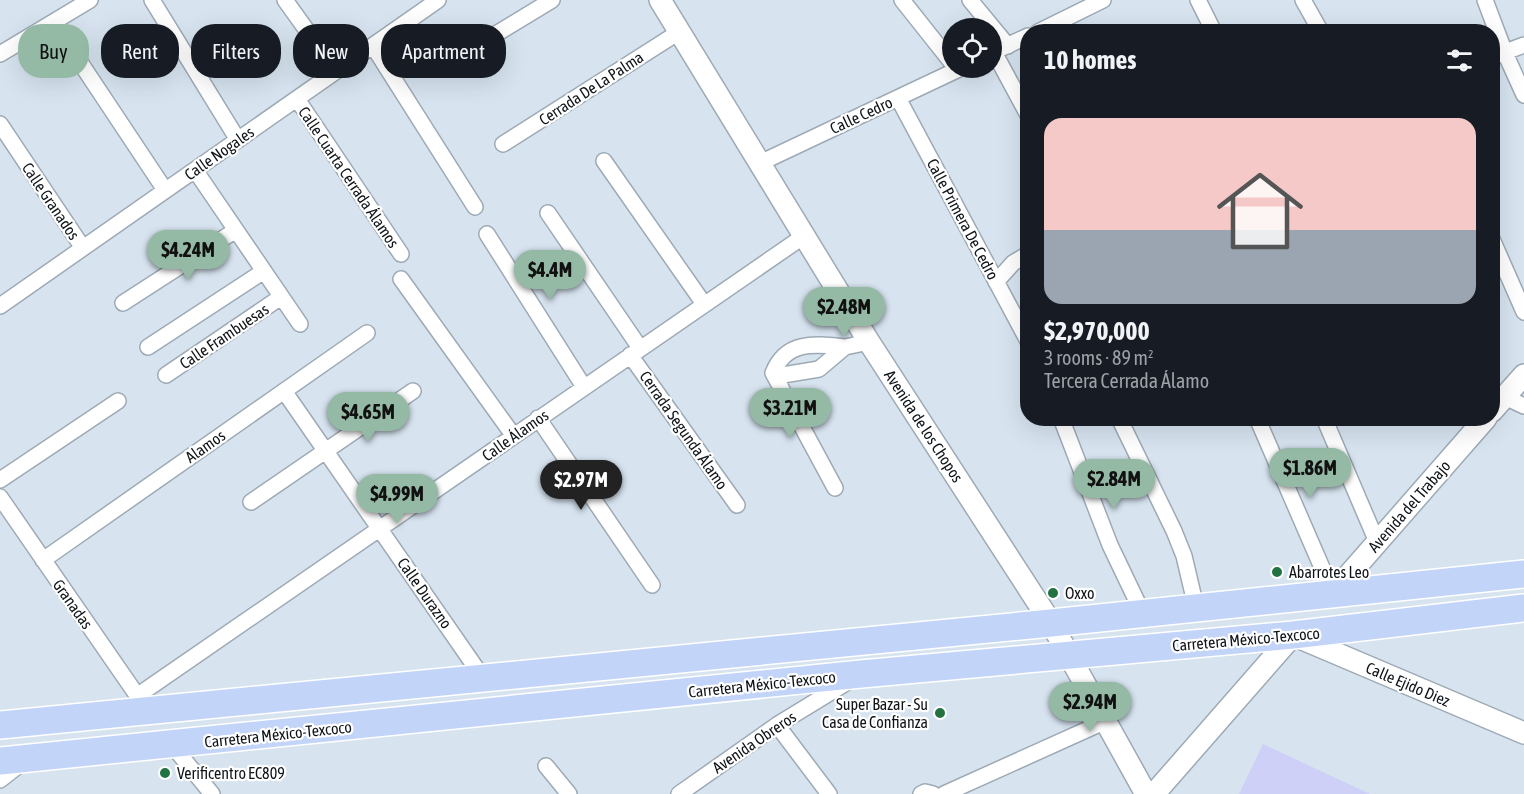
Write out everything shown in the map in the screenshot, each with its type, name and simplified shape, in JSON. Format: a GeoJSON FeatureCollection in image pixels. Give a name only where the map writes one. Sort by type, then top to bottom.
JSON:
{"type":"FeatureCollection","features":[{"type":"Feature","properties":{"kind":"highway","name":"Carretera México-Texcoco"},"geometry":{"type":"LineString","coordinates":[[0,725],[142,703],[483,678],[1524,574]]}},
{"type":"Feature","properties":{"kind":"highway","name":"Carretera México-Texcoco"},"geometry":{"type":"LineString","coordinates":[[0,761],[861,674],[1293,635],[1524,608]]}},
{"type":"Feature","properties":{"kind":"main road","name":"Avenida de los Chopos"},"geometry":{"type":"LineString","coordinates":[[660,0],[869,342],[1051,622],[1146,794]]}},
{"type":"Feature","properties":{"kind":"main road"},"geometry":{"type":"LineString","coordinates":[[1500,403],[1524,375]]}},
{"type":"Feature","properties":{"kind":"main road","name":"Avenida del Trabajo"},"geometry":{"type":"LineString","coordinates":[[1334,593],[1472,426]]}},
{"type":"Feature","properties":{"kind":"main road"},"geometry":{"type":"LineString","coordinates":[[1154,794],[1293,635]]}},
{"type":"Feature","properties":{"kind":"main road","name":"Calle Ejido Diez"},"geometry":{"type":"LineString","coordinates":[[1293,635],[1524,733]]}},
{"type":"Feature","properties":{"kind":"street"},"geometry":{"type":"LineString","coordinates":[[0,54],[90,0]]}},
{"type":"Feature","properties":{"kind":"street"},"geometry":{"type":"LineString","coordinates":[[152,0],[238,140]]}},
{"type":"Feature","properties":{"kind":"street"},"geometry":{"type":"LineString","coordinates":[[285,0],[302,24]]}},
{"type":"Feature","properties":{"kind":"street","name":"Calle Nogales"},"geometry":{"type":"LineString","coordinates":[[369,49],[438,0]]}},
{"type":"Feature","properties":{"kind":"street"},"geometry":{"type":"LineString","coordinates":[[506,28],[552,0]]}},
{"type":"Feature","properties":{"kind":"street"},"geometry":{"type":"LineString","coordinates":[[902,0],[942,49]]}},
{"type":"Feature","properties":{"kind":"street"},"geometry":{"type":"LineString","coordinates":[[970,0],[980,18]]}},
{"type":"Feature","properties":{"kind":"street"},"geometry":{"type":"LineString","coordinates":[[1054,24],[1104,0]]}},
{"type":"Feature","properties":{"kind":"street"},"geometry":{"type":"LineString","coordinates":[[1198,0],[1210,24]]}},
{"type":"Feature","properties":{"kind":"street"},"geometry":{"type":"LineString","coordinates":[[1303,0],[1316,24]]}},
{"type":"Feature","properties":{"kind":"street"},"geometry":{"type":"LineString","coordinates":[[1485,0],[1491,24]]}},
{"type":"Feature","properties":{"kind":"street"},"geometry":{"type":"LineString","coordinates":[[54,23],[165,190]]}},
{"type":"Feature","properties":{"kind":"street","name":"Cerrada De La Palma"},"geometry":{"type":"LineString","coordinates":[[503,144],[679,32]]}},
{"type":"Feature","properties":{"kind":"street"},"geometry":{"type":"LineString","coordinates":[[1002,48],[1020,40]]}},
{"type":"Feature","properties":{"kind":"street"},"geometry":{"type":"LineString","coordinates":[[1500,55],[1524,45]]}},
{"type":"Feature","properties":{"kind":"street"},"geometry":{"type":"LineString","coordinates":[[373,46],[475,207]]}},
{"type":"Feature","properties":{"kind":"street"},"geometry":{"type":"LineString","coordinates":[[1500,57],[1524,95]]}},
{"type":"Feature","properties":{"kind":"street"},"geometry":{"type":"LineString","coordinates":[[1002,59],[1020,98]]}},
{"type":"Feature","properties":{"kind":"street","name":"Calle Cedro"},"geometry":{"type":"LineString","coordinates":[[760,163],[942,75]]}},
{"type":"Feature","properties":{"kind":"street","name":"Calle Nogales"},"geometry":{"type":"LineString","coordinates":[[0,306],[326,78]]}},
{"type":"Feature","properties":{"kind":"street","name":"Calle Primera De Cedro"},"geometry":{"type":"LineString","coordinates":[[898,98],[1020,326]]}},
{"type":"Feature","properties":{"kind":"street","name":"Calle Cuarta Cerrada Álamos"},"geometry":{"type":"LineString","coordinates":[[297,99],[401,254]]}},
{"type":"Feature","properties":{"kind":"street","name":"Calle Granados"},"geometry":{"type":"LineString","coordinates":[[0,124],[83,248]]}},
{"type":"Feature","properties":{"kind":"street"},"geometry":{"type":"LineString","coordinates":[[604,161],[704,304]]}},
{"type":"Feature","properties":{"kind":"street"},"geometry":{"type":"LineString","coordinates":[[195,170],[300,324]]}},
{"type":"Feature","properties":{"kind":"street","name":"Cerrada Segunda Álamo"},"geometry":{"type":"LineString","coordinates":[[548,213],[635,352],[737,505]]}},
{"type":"Feature","properties":{"kind":"street"},"geometry":{"type":"LineString","coordinates":[[123,303],[236,230]]}},
{"type":"Feature","properties":{"kind":"street"},"geometry":{"type":"LineString","coordinates":[[488,234],[584,387]]}},
{"type":"Feature","properties":{"kind":"street","name":"Calle Álamos"},"geometry":{"type":"LineString","coordinates":[[142,703],[379,528],[804,236]]}},
{"type":"Feature","properties":{"kind":"street"},"geometry":{"type":"LineString","coordinates":[[1500,257],[1524,312]]}},
{"type":"Feature","properties":{"kind":"street"},"geometry":{"type":"LineString","coordinates":[[996,282],[1013,263],[1020,259]]}},
{"type":"Feature","properties":{"kind":"street"},"geometry":{"type":"LineString","coordinates":[[148,347],[264,271]]}},
{"type":"Feature","properties":{"kind":"street"},"geometry":{"type":"LineString","coordinates":[[401,279],[513,435]]}},
{"type":"Feature","properties":{"kind":"street","name":"Calle Frambuesas"},"geometry":{"type":"LineString","coordinates":[[166,375],[281,297]]}},
{"type":"Feature","properties":{"kind":"street","name":"Alamos"},"geometry":{"type":"LineString","coordinates":[[43,560],[367,333]]}},
{"type":"Feature","properties":{"kind":"street"},"geometry":{"type":"LineString","coordinates":[[773,374],[778,362],[788,352],[806,345],[845,347],[869,342]]}},
{"type":"Feature","properties":{"kind":"street"},"geometry":{"type":"LineString","coordinates":[[773,374],[783,375],[819,369],[845,347]]}},
{"type":"Feature","properties":{"kind":"street"},"geometry":{"type":"LineString","coordinates":[[773,374],[836,488]]}},
{"type":"Feature","properties":{"kind":"street","name":"Calle Durazno"},"geometry":{"type":"LineString","coordinates":[[284,391],[483,678]]}},
{"type":"Feature","properties":{"kind":"street"},"geometry":{"type":"LineString","coordinates":[[251,502],[413,391]]}},
{"type":"Feature","properties":{"kind":"street"},"geometry":{"type":"LineString","coordinates":[[0,480],[118,401]]}},
{"type":"Feature","properties":{"kind":"street"},"geometry":{"type":"LineString","coordinates":[[1500,404],[1524,406]]}},
{"type":"Feature","properties":{"kind":"street"},"geometry":{"type":"LineString","coordinates":[[538,418],[652,585]]}},
{"type":"Feature","properties":{"kind":"street"},"geometry":{"type":"LineString","coordinates":[[1064,426],[1110,545],[1142,612]]}},
{"type":"Feature","properties":{"kind":"street"},"geometry":{"type":"LineString","coordinates":[[1123,426],[1174,531],[1184,556],[1196,607]]}},
{"type":"Feature","properties":{"kind":"street"},"geometry":{"type":"LineString","coordinates":[[1261,426],[1334,593]]}},
{"type":"Feature","properties":{"kind":"street"},"geometry":{"type":"LineString","coordinates":[[1327,426],[1377,542]]}},
{"type":"Feature","properties":{"kind":"street","name":"Granadas"},"geometry":{"type":"LineString","coordinates":[[0,497],[142,703]]}},
{"type":"Feature","properties":{"kind":"street","name":"Avenida Obreros"},"geometry":{"type":"LineString","coordinates":[[679,794],[777,725],[861,674]]}},
{"type":"Feature","properties":{"kind":"street"},"geometry":{"type":"LineString","coordinates":[[944,794],[1106,721]]}},
{"type":"Feature","properties":{"kind":"street"},"geometry":{"type":"LineString","coordinates":[[777,725],[829,794]]}},
{"type":"Feature","properties":{"kind":"street"},"geometry":{"type":"LineString","coordinates":[[172,745],[212,794]]}},
{"type":"Feature","properties":{"kind":"street"},"geometry":{"type":"LineString","coordinates":[[0,780],[28,759]]}},
{"type":"Feature","properties":{"kind":"street"},"geometry":{"type":"LineString","coordinates":[[546,766],[569,794]]}},
{"type":"Feature","properties":{"kind":"street"},"geometry":{"type":"LineString","coordinates":[[921,794],[925,792],[933,794]]}},
{"type":"Feature","properties":{"kind":"shaded area"},"geometry":{"type":"Polygon","coordinates":[[[1263,744],[1370,794],[1239,794],[1263,744]]]}},
{"type":"Feature","properties":{"kind":"place","name":"Abarrotes Leo"},"geometry":{"type":"Point","coordinates":[1277,572]}},
{"type":"Feature","properties":{"kind":"place","name":"Oxxo"},"geometry":{"type":"Point","coordinates":[1053,593]}},
{"type":"Feature","properties":{"kind":"place","name":"Super Bazar - Su Casa de Confianza"},"geometry":{"type":"Point","coordinates":[940,713]}},
{"type":"Feature","properties":{"kind":"place","name":"Verificentro EC809"},"geometry":{"type":"Point","coordinates":[165,773]}}]}
